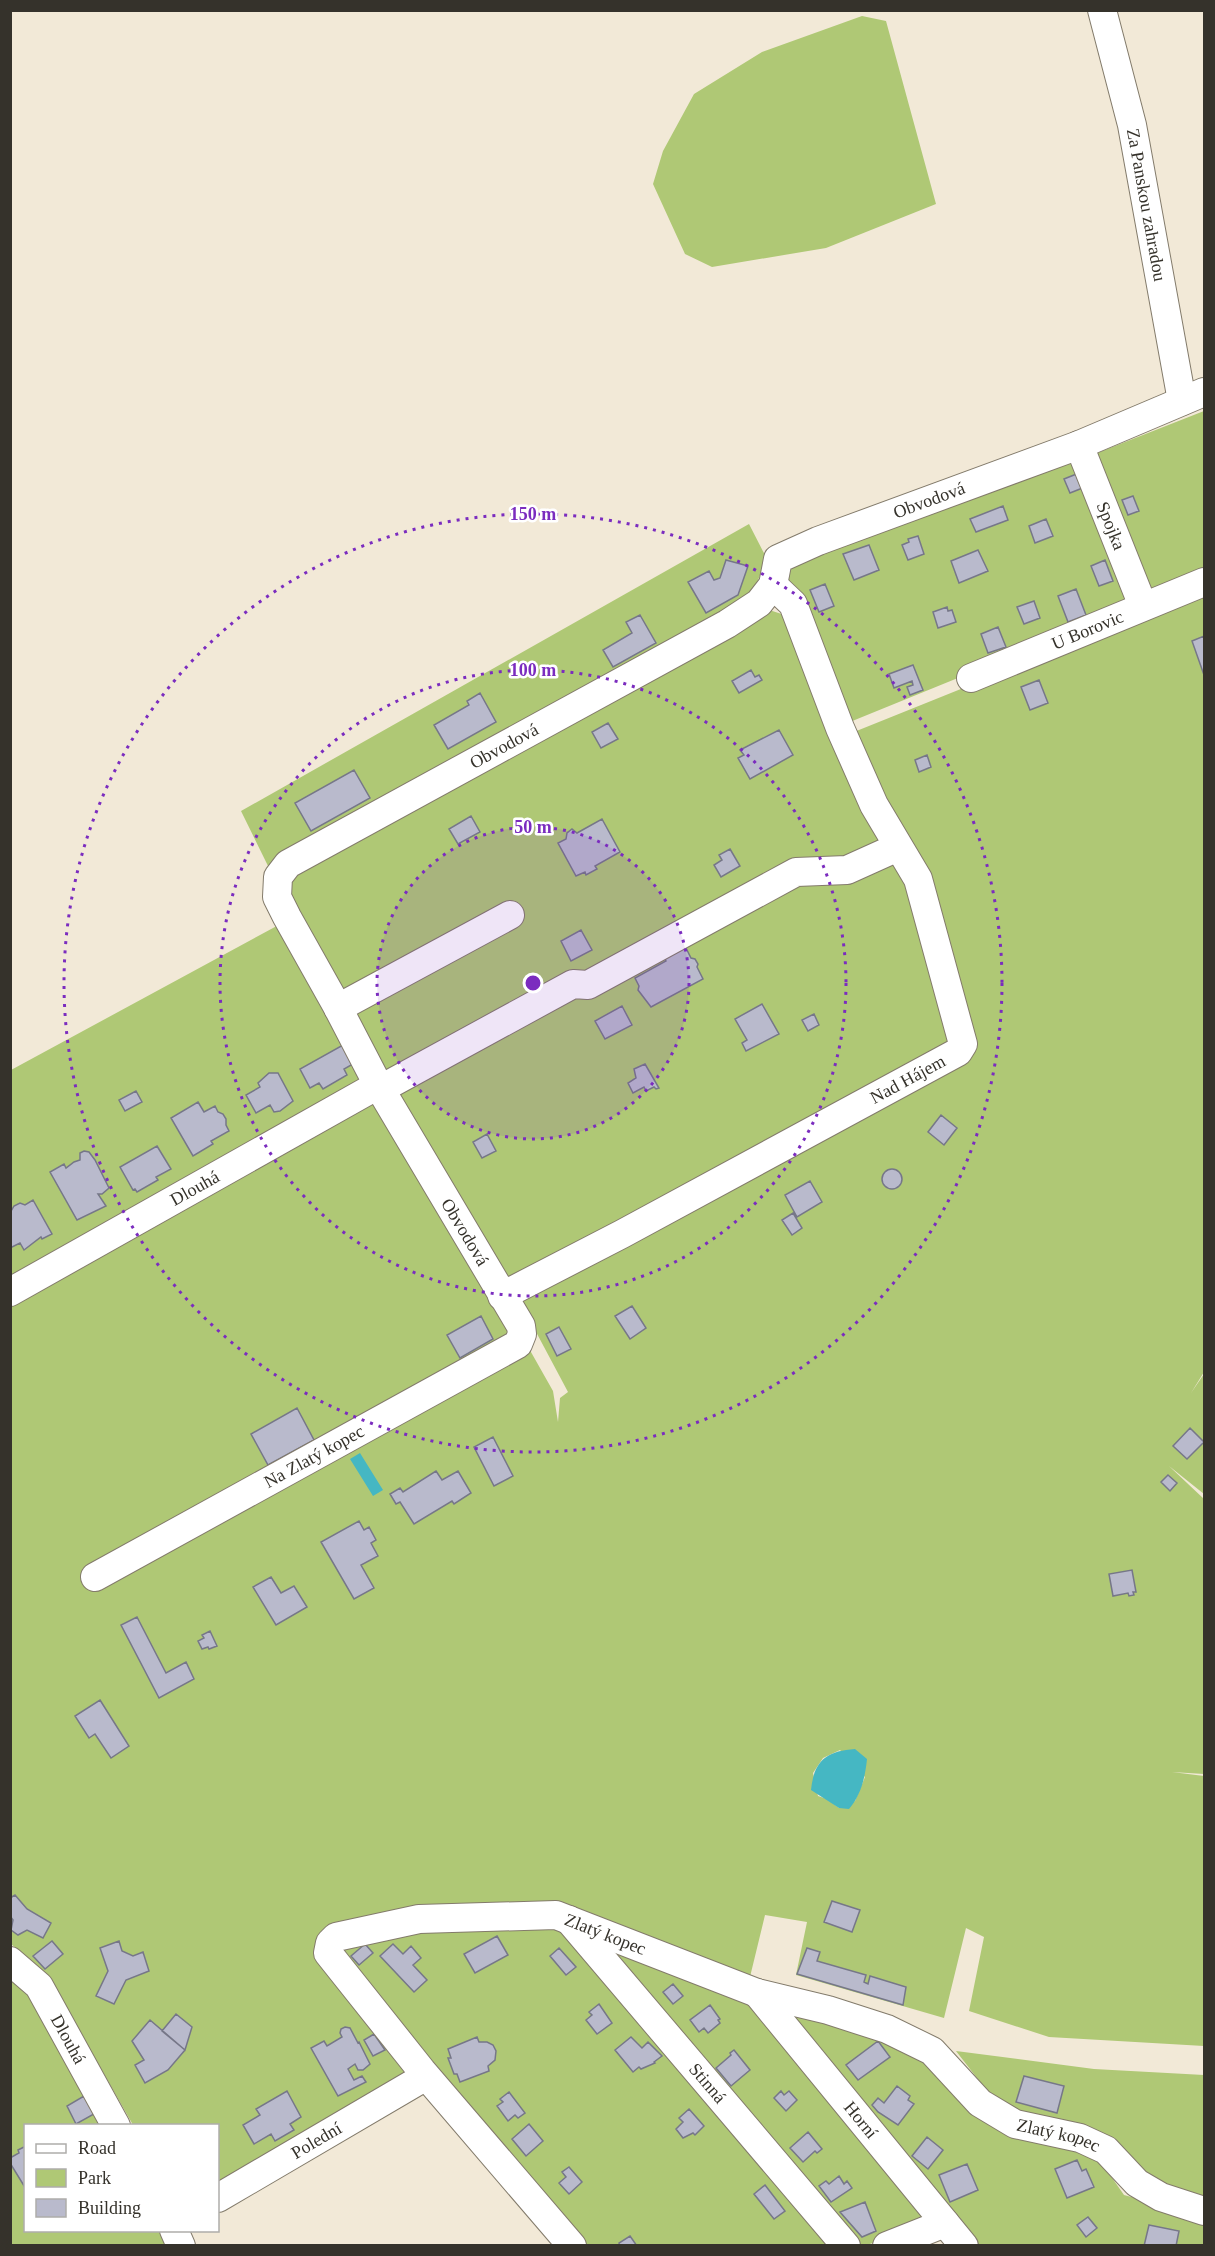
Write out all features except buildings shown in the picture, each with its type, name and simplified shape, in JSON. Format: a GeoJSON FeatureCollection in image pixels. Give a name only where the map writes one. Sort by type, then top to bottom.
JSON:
{"type":"FeatureCollection","features":[{"type":"Feature","properties":{"kind":"street","name":"Za Panskou zahradou"},"geometry":{"type":"LineString","coordinates":[[1102,10],[1132,125],[1193,396]]}},
{"type":"Feature","properties":{"kind":"street","name":"Obvodová"},"geometry":{"type":"LineString","coordinates":[[521,1326],[378,1085],[278,897],[278,877],[288,864],[727,624],[759,603],[773,585],[778,559],[818,541],[1079,445],[1193,396]]}},
{"type":"Feature","properties":{"kind":"street","name":"Spojka"},"geometry":{"type":"LineString","coordinates":[[1079,445],[1143,606]]}},
{"type":"Feature","properties":{"kind":"street","name":"U Borovic"},"geometry":{"type":"LineString","coordinates":[[971,678],[1204,582]]}},
{"type":"Feature","properties":{"kind":"street","name":"Nad Hájem"},"geometry":{"type":"LineString","coordinates":[[502,1296],[622,1234],[958,1052],[963,1044],[918,879],[874,805],[840,728],[793,604],[773,585]]}},
{"type":"Feature","properties":{"kind":"street","name":"Dlouhá"},"geometry":{"type":"LineString","coordinates":[[10,1292],[378,1085],[388,1085],[573,984],[588,985],[796,872],[847,870],[898,847]]}},
{"type":"Feature","properties":{"kind":"street"},"geometry":{"type":"LineString","coordinates":[[338,1008],[510,915]]}},
{"type":"Feature","properties":{"kind":"street","name":"Na Zlatý kopec"},"geometry":{"type":"LineString","coordinates":[[95,1577],[518,1344],[522,1334],[521,1326]]}},
{"type":"Feature","properties":{"kind":"street","name":"Zlatý kopec"},"geometry":{"type":"LineString","coordinates":[[572,2246],[422,2071],[328,1953],[330,1943],[336,1937],[419,1919],[556,1915],[757,1993],[828,2010],[887,2029],[932,2050],[980,2103],[1015,2124],[1080,2138],[1106,2150],[1137,2183],[1161,2198],[1204,2211]]}},
{"type":"Feature","properties":{"kind":"street","name":"Stinná"},"geometry":{"type":"LineString","coordinates":[[569,1920],[846,2246]]}},
{"type":"Feature","properties":{"kind":"street","name":"Dlouhá"},"geometry":{"type":"LineString","coordinates":[[10,1961],[39,1986],[115,2124]]}},
{"type":"Feature","properties":{"kind":"street","name":"Horní"},"geometry":{"type":"LineString","coordinates":[[757,1993],[964,2246]]}},
{"type":"Feature","properties":{"kind":"street","name":"Polední"},"geometry":{"type":"LineString","coordinates":[[219,2197],[416,2082]]}},
{"type":"Feature","properties":{"kind":"street"},"geometry":{"type":"LineString","coordinates":[[886,2246],[945,2223]]}},
{"type":"Feature","properties":{"kind":"street"},"geometry":{"type":"LineString","coordinates":[[175,2232],[181,2246]]}},
{"type":"Feature","properties":{"kind":"green space"},"geometry":{"type":"Polygon","coordinates":[[[862,16],[886,21],[936,204],[826,248],[712,267],[685,254],[653,184],[663,151],[694,94],[762,52],[862,16]]]}},
{"type":"Feature","properties":{"kind":"green space"},"geometry":{"type":"Polygon","coordinates":[[[1204,411],[1204,577],[1150,599],[1092,455],[1204,411]]]}},
{"type":"Feature","properties":{"kind":"green space"},"geometry":{"type":"Polygon","coordinates":[[[1077,460],[1137,605],[845,724],[784,567],[1077,460]]]}},
{"type":"Feature","properties":{"kind":"green space"},"geometry":{"type":"Polygon","coordinates":[[[749,524],[767,559],[749,601],[269,868],[241,811],[749,524]]]}},
{"type":"Feature","properties":{"kind":"green space"},"geometry":{"type":"Polygon","coordinates":[[[1204,591],[1204,1372],[1191,1393],[1204,1374],[1204,1494],[1169,1466],[1204,1499],[1204,1774],[1172,1772],[1204,1776],[1204,2046],[1049,2037],[969,2011],[984,1937],[966,1928],[944,2018],[796,1975],[807,1922],[765,1915],[749,1981],[574,1916],[838,2245],[579,2245],[414,2073],[219,2183],[219,2124],[132,2124],[47,1974],[11,1944],[10,1305],[373,1101],[527,1345],[553,1391],[558,1422],[560,1398],[568,1392],[519,1300],[968,1051],[849,734],[1204,591]],[[840,1750],[823,1758],[813,1773],[818,1796],[827,1799],[839,1808],[855,1801],[865,1777],[840,1750]]]}},
{"type":"Feature","properties":{"kind":"green space"},"geometry":{"type":"Polygon","coordinates":[[[766,609],[791,617],[912,883],[959,1044],[515,1283],[501,1279],[285,893],[292,870],[766,609]]]}},
{"type":"Feature","properties":{"kind":"green space"},"geometry":{"type":"Polygon","coordinates":[[[286,921],[361,1079],[11,1275],[11,1070],[286,921]]]}},
{"type":"Feature","properties":{"kind":"green space"},"geometry":{"type":"Polygon","coordinates":[[[597,1944],[749,1995],[930,2222],[867,2245],[858,2245],[597,1944]]]}},
{"type":"Feature","properties":{"kind":"green space"},"geometry":{"type":"Polygon","coordinates":[[[10,1976],[28,1990],[103,2124],[24,2124],[24,2232],[162,2232],[169,2245],[11,2245],[10,1976]]]}},
{"type":"Feature","properties":{"kind":"green space"},"geometry":{"type":"Polygon","coordinates":[[[793,2007],[916,2052],[960,2097],[1092,2149],[1124,2195],[1204,2217],[1204,2245],[974,2245],[784,2015],[793,2007]]]}},
{"type":"Feature","properties":{"kind":"green space"},"geometry":{"type":"Polygon","coordinates":[[[956,2051],[1094,2069],[1204,2075],[1204,2204],[1001,2109],[956,2051]]]}},
{"type":"Feature","properties":{"kind":"water"},"geometry":{"type":"Polygon","coordinates":[[[360,1453],[383,1490],[373,1496],[350,1459],[360,1453]]]}},
{"type":"Feature","properties":{"kind":"water"},"geometry":{"type":"Polygon","coordinates":[[[855,1749],[867,1759],[864,1779],[857,1798],[849,1809],[839,1808],[811,1790],[815,1772],[823,1759],[829,1755],[855,1749]]]}}]}
